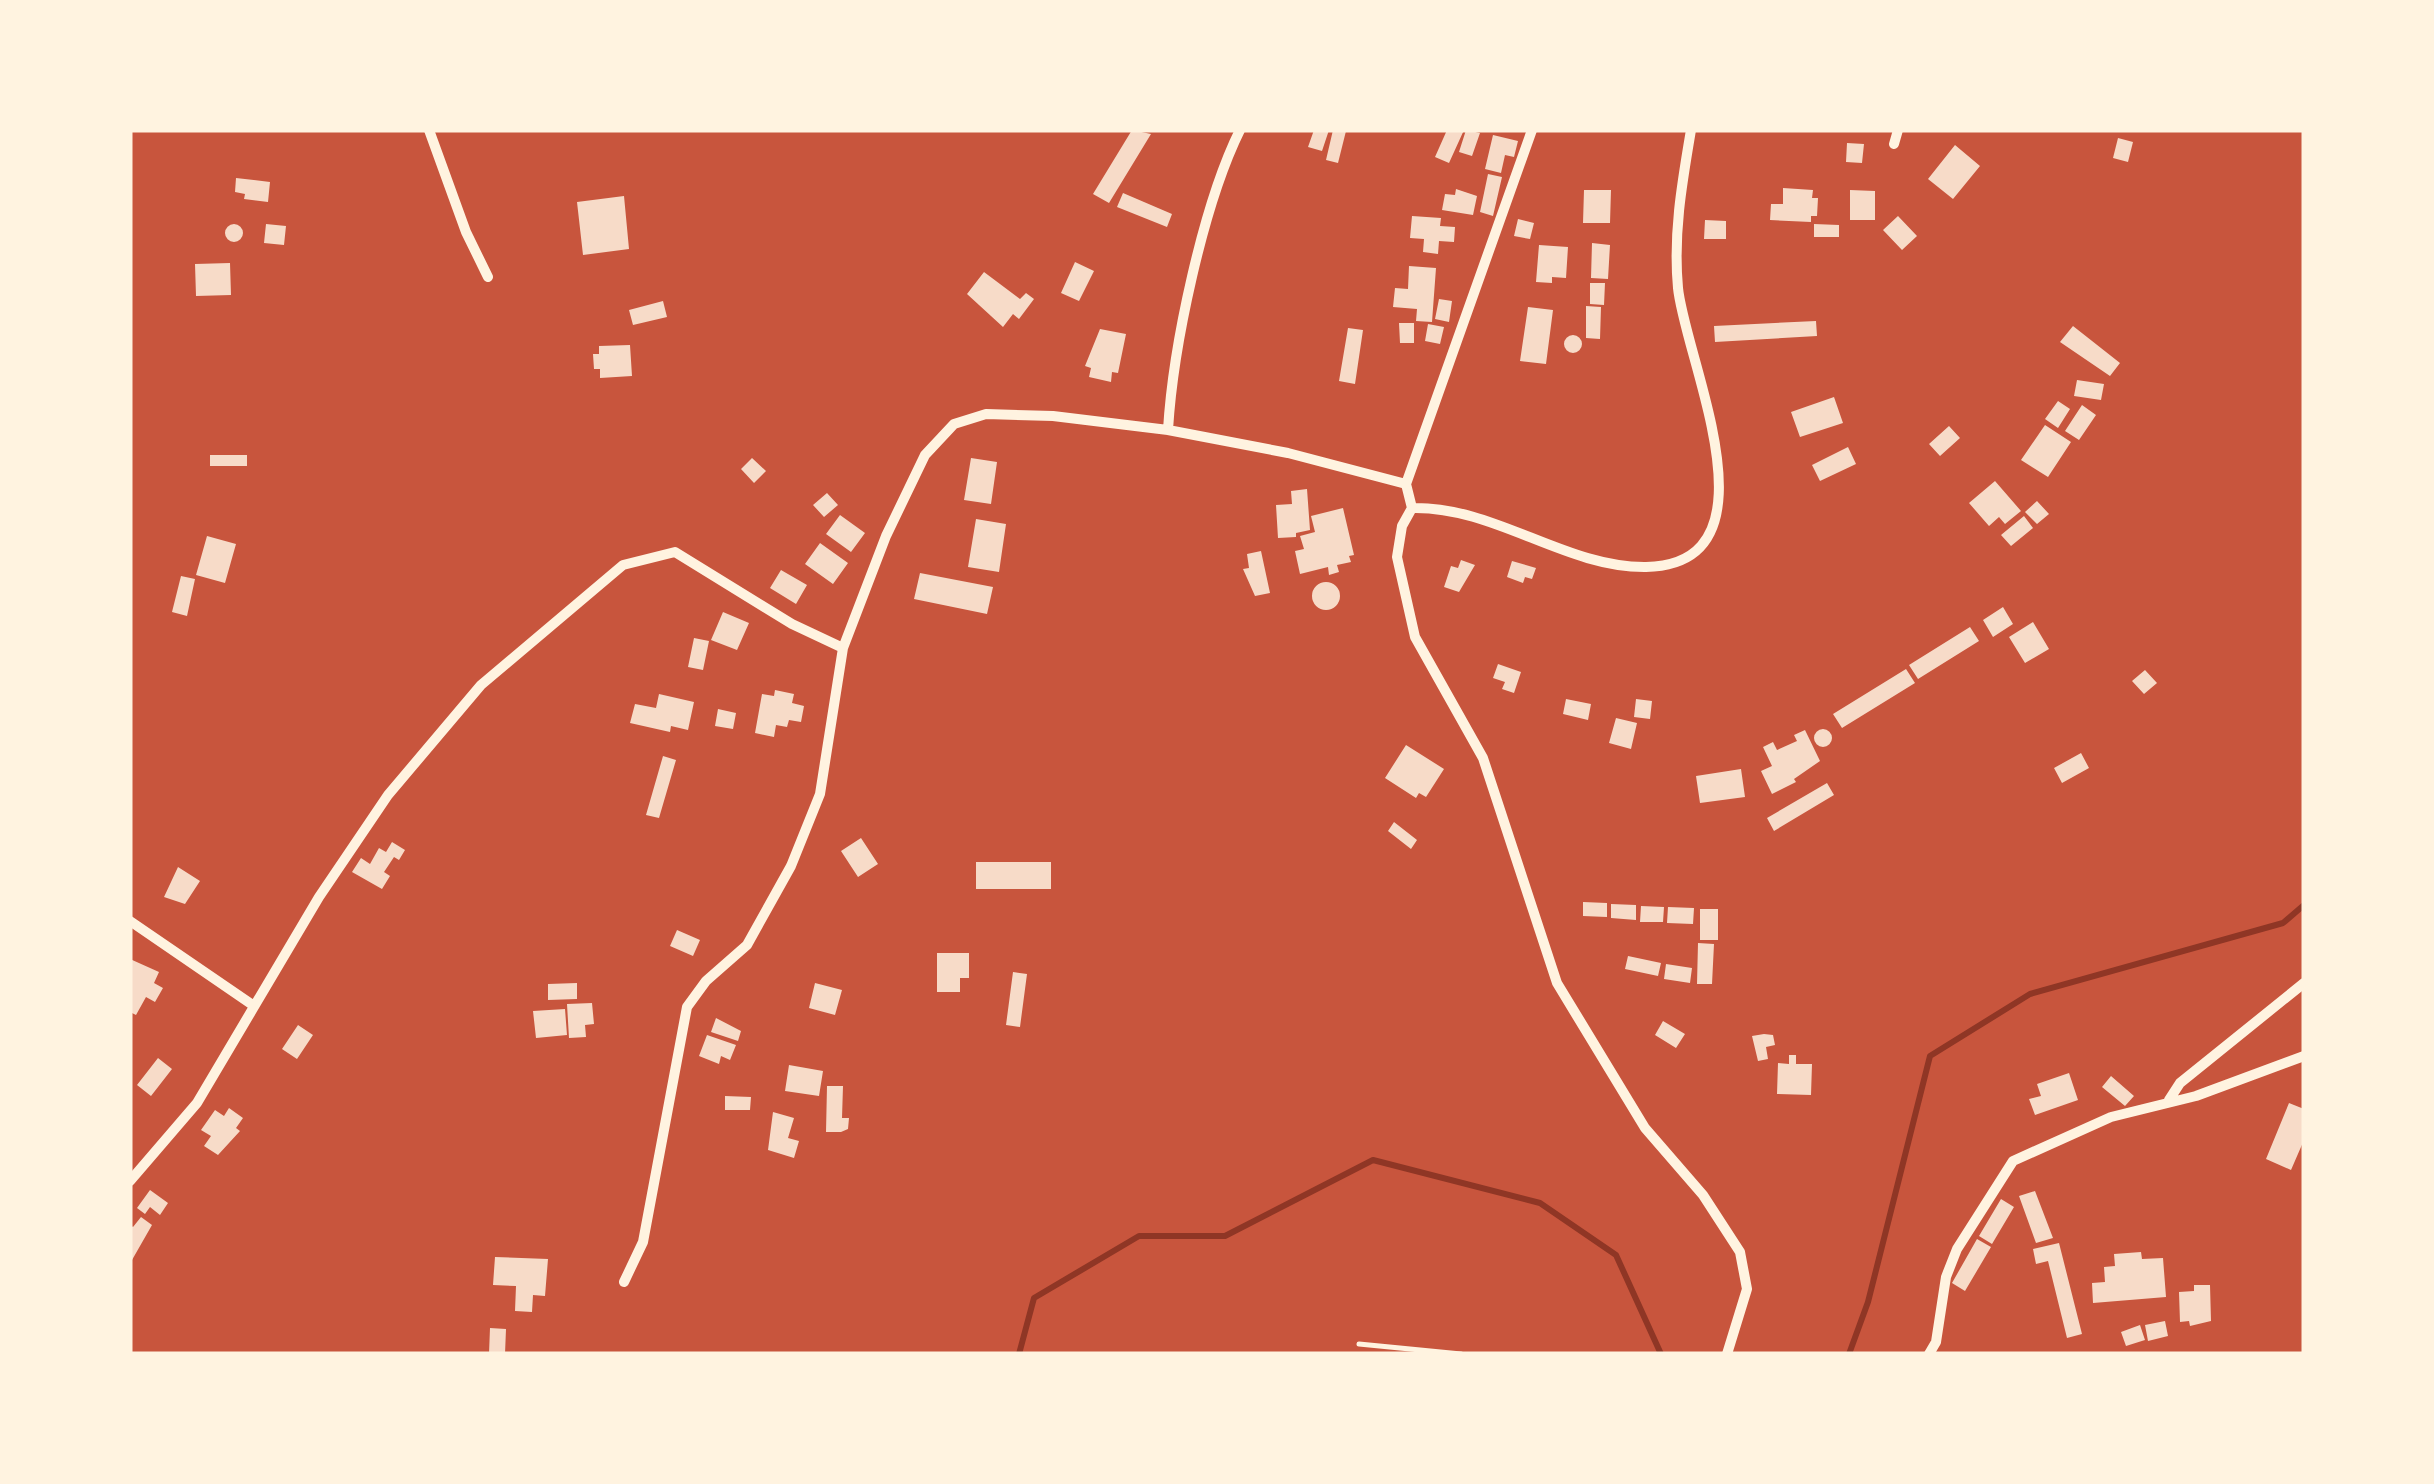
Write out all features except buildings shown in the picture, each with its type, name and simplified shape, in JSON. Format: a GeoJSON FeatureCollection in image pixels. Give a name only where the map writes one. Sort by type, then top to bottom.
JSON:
{"type":"FeatureCollection","features":[{"type":"Feature","properties":{"kind":"street"},"geometry":{"type":"LineString","coordinates":[[429,130],[466,232],[488,276]]}},
{"type":"Feature","properties":{"kind":"street"},"geometry":{"type":"LineString","coordinates":[[1168,430],[1171,380],[1206,226],[1225,160],[1240,130]]}},
{"type":"Feature","properties":{"kind":"street"},"geometry":{"type":"LineString","coordinates":[[1532,130],[1406,484],[1412,508],[1402,526],[1397,558],[1415,637],[1483,758],[1557,983],[1645,1128],[1703,1195],[1740,1252],[1747,1289],[1729,1350]]}},
{"type":"Feature","properties":{"kind":"street"},"geometry":{"type":"LineString","coordinates":[[1412,508],[1474,516],[1606,563],[1650,567],[1689,556],[1709,534],[1718,512],[1722,476],[1678,291],[1676,214],[1691,130]]}},
{"type":"Feature","properties":{"kind":"street"},"geometry":{"type":"LineString","coordinates":[[1894,144],[1898,130]]}},
{"type":"Feature","properties":{"kind":"street"},"geometry":{"type":"LineString","coordinates":[[624,1282],[642,1242],[688,1007],[706,981],[747,945],[790,866],[820,794],[843,648],[886,536],[917,471],[954,424],[986,414],[1052,416],[1168,430],[1288,453],[1406,484]]}},
{"type":"Feature","properties":{"kind":"street"},"geometry":{"type":"LineString","coordinates":[[130,1181],[197,1102],[368,824],[446,726],[525,643],[623,565],[675,552],[792,624],[843,648]]}},
{"type":"Feature","properties":{"kind":"street"},"geometry":{"type":"LineString","coordinates":[[130,921],[254,1006]]}},
{"type":"Feature","properties":{"kind":"street"},"geometry":{"type":"LineString","coordinates":[[2169,1100],[2180,1082],[2304,983]]}},
{"type":"Feature","properties":{"kind":"street"},"geometry":{"type":"LineString","coordinates":[[1929,1354],[1936,1342],[1946,1277],[1957,1248],[2013,1161],[2111,1117],[2196,1096],[2304,1056]]}},
{"type":"Feature","properties":{"kind":"lane"},"geometry":{"type":"LineString","coordinates":[[1359,1344],[1461,1354]]}},
{"type":"Feature","properties":{"kind":"waterway"},"geometry":{"type":"LineString","coordinates":[[1849,1354],[1868,1302],[1930,1056],[2030,994],[2283,923],[2304,905]]}},
{"type":"Feature","properties":{"kind":"waterway"},"geometry":{"type":"LineString","coordinates":[[1019,1354],[1034,1298],[1139,1236],[1225,1236],[1373,1160],[1540,1203],[1616,1255],[1661,1354]]}}]}
